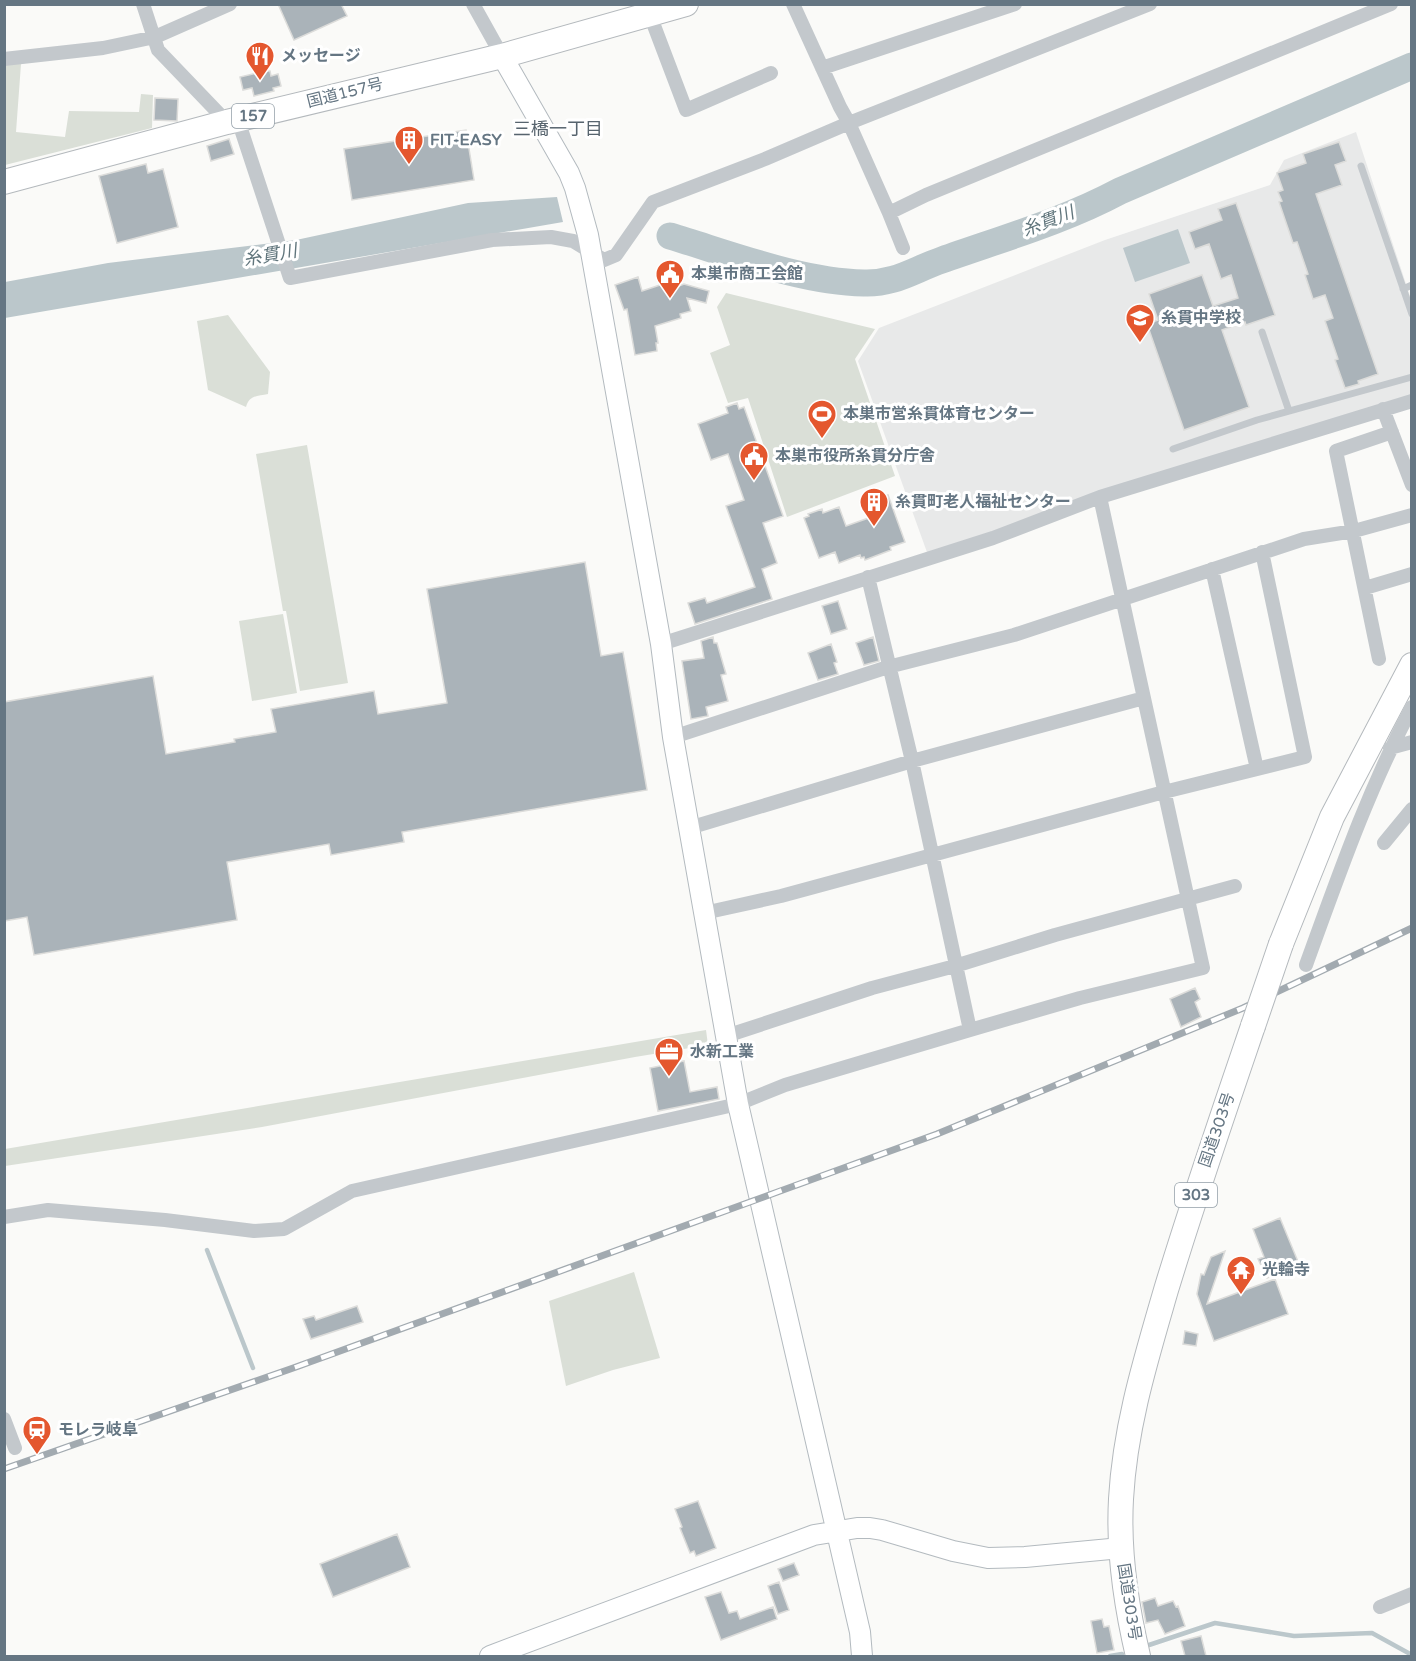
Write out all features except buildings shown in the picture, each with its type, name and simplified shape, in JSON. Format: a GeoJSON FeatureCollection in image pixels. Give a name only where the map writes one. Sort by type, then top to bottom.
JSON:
{"type":"FeatureCollection","features":[{"type":"Feature","properties":{"kind":"highway","name":"国道157号"},"geometry":{"type":"LineString","coordinates":[[4,182],[233,121],[502,56],[686,4]]}},
{"type":"Feature","properties":{"kind":"highway","name":"国道303号"},"geometry":{"type":"LineString","coordinates":[[1138,1656],[1128,1605],[1121,1548],[1123,1473],[1136,1392],[1197,1190],[1281,944],[1332,817],[1412,665]]}},
{"type":"Feature","properties":{"kind":"street"},"geometry":{"type":"LineString","coordinates":[[143,4],[158,50],[233,121],[274,225],[290,278],[492,240],[551,237],[573,241],[604,260],[616,255],[653,202],[1150,4]]}},
{"type":"Feature","properties":{"kind":"street"},"geometry":{"type":"LineString","coordinates":[[4,59],[103,48],[155,37],[230,4]]}},
{"type":"Feature","properties":{"kind":"street"},"geometry":{"type":"LineString","coordinates":[[473,4],[569,173],[591,252],[661,644],[673,737],[738,1104],[860,1632],[862,1656]]}},
{"type":"Feature","properties":{"kind":"street"},"geometry":{"type":"LineString","coordinates":[[793,4],[849,123],[903,248]]}},
{"type":"Feature","properties":{"kind":"street"},"geometry":{"type":"LineString","coordinates":[[822,68],[1015,4]]}},
{"type":"Feature","properties":{"kind":"street"},"geometry":{"type":"LineString","coordinates":[[889,213],[926,195],[1391,4]]}},
{"type":"Feature","properties":{"kind":"street"},"geometry":{"type":"LineString","coordinates":[[650,15],[686,110],[771,73]]}},
{"type":"Feature","properties":{"kind":"street"},"geometry":{"type":"LineString","coordinates":[[661,644],[993,538],[1100,498],[1412,401]]}},
{"type":"Feature","properties":{"kind":"street"},"geometry":{"type":"LineString","coordinates":[[1383,409],[1412,485]]}},
{"type":"Feature","properties":{"kind":"street"},"geometry":{"type":"LineString","coordinates":[[1379,659],[1336,451],[1392,432]]}},
{"type":"Feature","properties":{"kind":"street"},"geometry":{"type":"LineString","coordinates":[[4,1217],[48,1210],[165,1220],[254,1231],[284,1229],[352,1191],[738,1104],[785,1085],[970,1030],[1080,998],[1203,968],[1100,498]]}},
{"type":"Feature","properties":{"kind":"street"},"geometry":{"type":"LineString","coordinates":[[673,737],[888,667],[1014,634],[1304,539],[1354,531],[1412,515]]}},
{"type":"Feature","properties":{"kind":"street"},"geometry":{"type":"LineString","coordinates":[[704,913],[781,896],[1164,792],[1305,757],[1262,552]]}},
{"type":"Feature","properties":{"kind":"street"},"geometry":{"type":"LineString","coordinates":[[1212,569],[1257,769]]}},
{"type":"Feature","properties":{"kind":"street"},"geometry":{"type":"LineString","coordinates":[[1365,588],[1412,574]]}},
{"type":"Feature","properties":{"kind":"street"},"geometry":{"type":"LineString","coordinates":[[868,578],[912,761],[970,1030]]}},
{"type":"Feature","properties":{"kind":"street"},"geometry":{"type":"LineString","coordinates":[[689,828],[912,761],[1144,698]]}},
{"type":"Feature","properties":{"kind":"street"},"geometry":{"type":"LineString","coordinates":[[1306,965],[1354,831],[1390,748],[1412,707]]}},
{"type":"Feature","properties":{"kind":"street"},"geometry":{"type":"LineString","coordinates":[[1390,748],[1412,742]]}},
{"type":"Feature","properties":{"kind":"street"},"geometry":{"type":"LineString","coordinates":[[1384,843],[1412,809]]}},
{"type":"Feature","properties":{"kind":"street"},"geometry":{"type":"LineString","coordinates":[[726,1036],[872,988],[1235,886]]}},
{"type":"Feature","properties":{"kind":"street"},"geometry":{"type":"LineString","coordinates":[[4,1419],[15,1448]]}},
{"type":"Feature","properties":{"kind":"street"},"geometry":{"type":"LineString","coordinates":[[490,1656],[516,1652],[814,1535],[837,1531],[857,1528],[882,1530],[953,1551],[988,1558],[1121,1548]]}},
{"type":"Feature","properties":{"kind":"street"},"geometry":{"type":"LineString","coordinates":[[1380,1607],[1412,1594]]}},
{"type":"Feature","properties":{"kind":"lane"},"geometry":{"type":"LineString","coordinates":[[1360,166],[1412,314]]}},
{"type":"Feature","properties":{"kind":"lane"},"geometry":{"type":"LineString","coordinates":[[1403,289],[1412,285]]}},
{"type":"Feature","properties":{"kind":"lane"},"geometry":{"type":"LineString","coordinates":[[1262,332],[1289,411]]}},
{"type":"Feature","properties":{"kind":"lane"},"geometry":{"type":"LineString","coordinates":[[1173,449],[1289,411],[1412,376]]}},
{"type":"Feature","properties":{"kind":"shaded area"},"geometry":{"type":"Polygon","coordinates":[[[5,64],[21,64],[16,132],[65,137],[69,111],[139,112],[141,94],[153,95],[152,128],[5,165],[5,64]]]}},
{"type":"Feature","properties":{"kind":"shaded area","name":"糸貫中学校"},"geometry":{"type":"Polygon","coordinates":[[[1356,132],[1411,299],[1411,397],[928,555],[858,361],[879,328],[1105,240],[1270,185],[1284,160],[1356,132]]]}},
{"type":"Feature","properties":{"kind":"shaded area","name":"本巣市営糸貫体育センター"},"geometry":{"type":"Polygon","coordinates":[[[726,293],[875,329],[855,359],[895,476],[787,517],[748,398],[728,403],[710,353],[730,345],[717,307],[726,293]]]}},
{"type":"Feature","properties":{"kind":"shaded area"},"geometry":{"type":"Polygon","coordinates":[[[228,315],[270,372],[268,394],[252,398],[246,407],[208,390],[197,321],[228,315]]]}},
{"type":"Feature","properties":{"kind":"shaded area"},"geometry":{"type":"Polygon","coordinates":[[[307,445],[348,683],[300,691],[286,611],[283,611],[256,454],[307,445]]]}},
{"type":"Feature","properties":{"kind":"shaded area"},"geometry":{"type":"Polygon","coordinates":[[[283,614],[297,693],[252,701],[239,621],[283,614]]]}},
{"type":"Feature","properties":{"kind":"shaded area"},"geometry":{"type":"Polygon","coordinates":[[[706,1030],[708,1045],[262,1127],[5,1166],[5,1149],[706,1030]]]}},
{"type":"Feature","properties":{"kind":"shaded area"},"geometry":{"type":"Polygon","coordinates":[[[634,1272],[660,1358],[613,1370],[566,1386],[549,1301],[634,1272]]]}},
{"type":"Feature","properties":{"kind":"water"},"geometry":{"type":"Polygon","coordinates":[[[557,197],[563,222],[5,318],[5,282],[108,263],[296,240],[468,203],[557,197]]]}},
{"type":"Feature","properties":{"kind":"water"},"geometry":{"type":"Polygon","coordinates":[[[1178,229],[1190,263],[1135,282],[1123,248],[1178,229]]]}},
{"type":"Feature","properties":{"kind":"waterway","name":"糸貫川"},"geometry":{"type":"LineString","coordinates":[[670,236],[766,266],[816,278],[864,283],[885,281],[904,276],[1077,211],[1412,66]]}},
{"type":"Feature","properties":{"kind":"waterway"},"geometry":{"type":"LineString","coordinates":[[207,1250],[253,1368]]}},
{"type":"Feature","properties":{"kind":"waterway"},"geometry":{"type":"LineString","coordinates":[[1149,1645],[1215,1623],[1294,1636],[1372,1633],[1412,1655]]}},
{"type":"Feature","properties":{"kind":"waterway"},"geometry":{"type":"LineString","coordinates":[[1110,1656],[1122,1654]]}},
{"type":"Feature","properties":{"kind":"railway"},"geometry":{"type":"LineString","coordinates":[[4,1469],[296,1367],[937,1134],[1243,1008],[1412,928]]}},
{"type":"Feature","properties":{"kind":"place","name":"メッセージ"},"geometry":{"type":"Point","coordinates":[260,82]}},
{"type":"Feature","properties":{"kind":"place","name":"FIT-EASY"},"geometry":{"type":"Point","coordinates":[409,166]}},
{"type":"Feature","properties":{"kind":"place","name":"本巣市商工会館"},"geometry":{"type":"Point","coordinates":[670,300]}},
{"type":"Feature","properties":{"kind":"place","name":"糸貫中学校"},"geometry":{"type":"Point","coordinates":[1140,344]}},
{"type":"Feature","properties":{"kind":"place","name":"本巣市営糸貫体育センター"},"geometry":{"type":"Point","coordinates":[822,440]}},
{"type":"Feature","properties":{"kind":"place","name":"本巣市役所糸貫分庁舎"},"geometry":{"type":"Point","coordinates":[754,482]}},
{"type":"Feature","properties":{"kind":"place","name":"糸貫町老人福祉センター"},"geometry":{"type":"Point","coordinates":[874,528]}},
{"type":"Feature","properties":{"kind":"place","name":"水新工業"},"geometry":{"type":"Point","coordinates":[669,1078]}},
{"type":"Feature","properties":{"kind":"place","name":"光輪寺"},"geometry":{"type":"Point","coordinates":[1241,1296]}},
{"type":"Feature","properties":{"kind":"place","name":"モレラ岐阜"},"geometry":{"type":"Point","coordinates":[37,1456]}},
{"type":"Feature","properties":{"kind":"district","name":"三橋一丁目"},"geometry":{"type":"Point","coordinates":[558,129]}}]}
